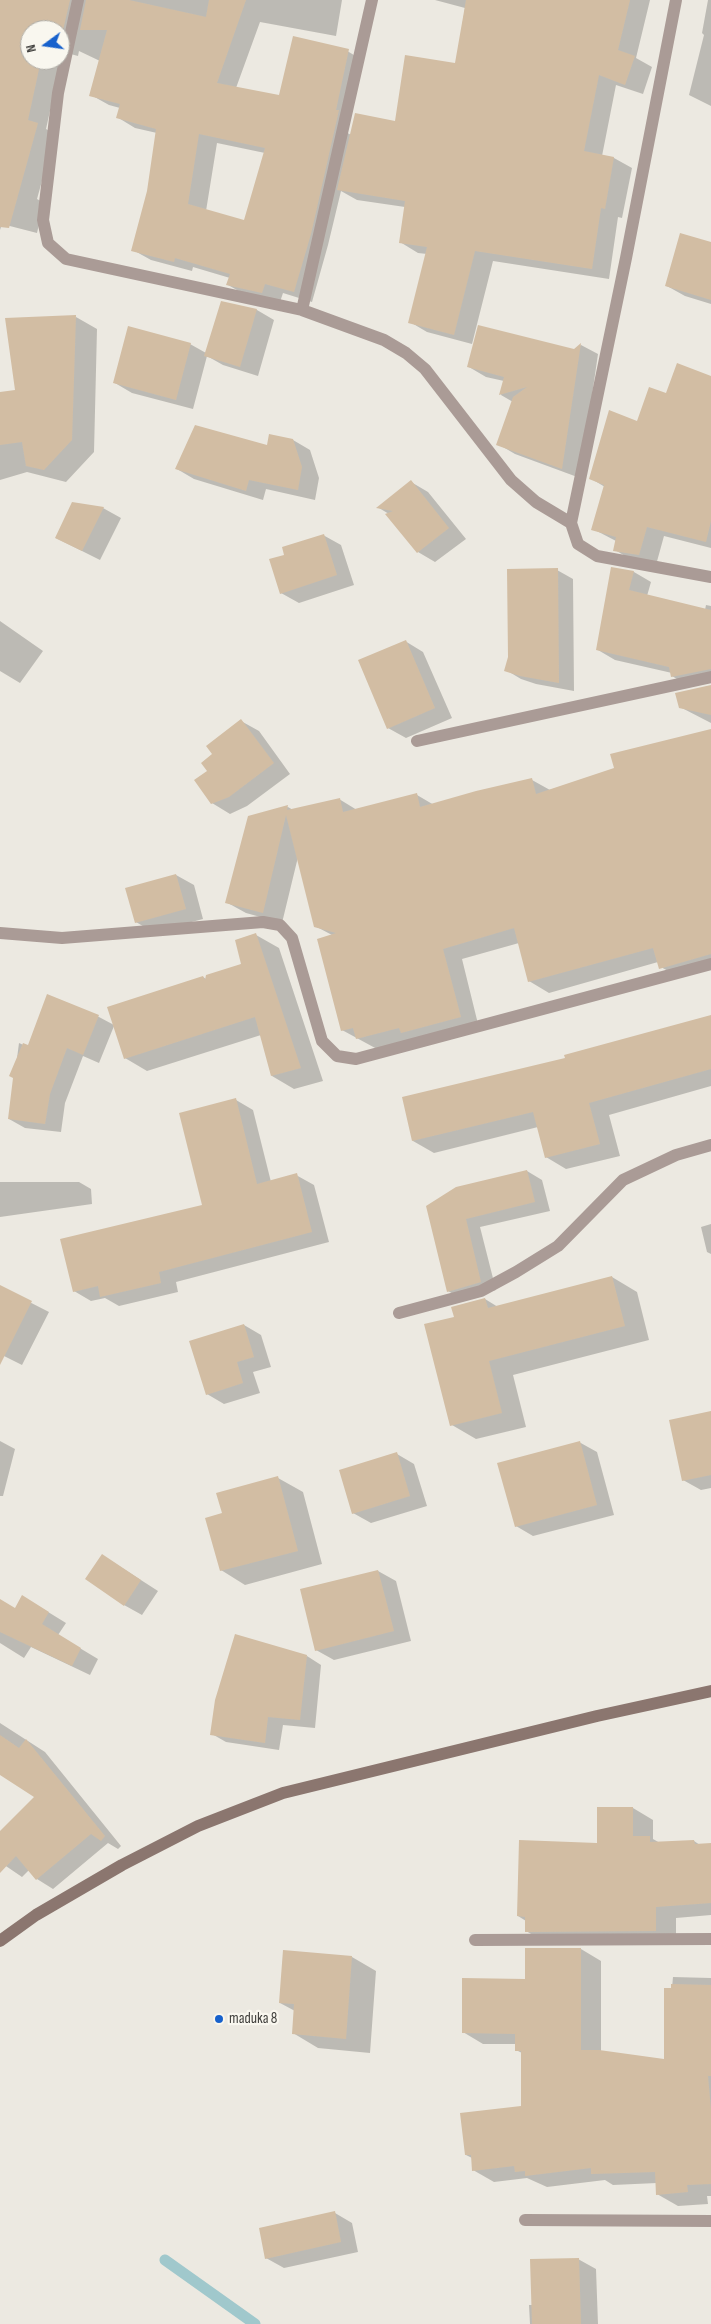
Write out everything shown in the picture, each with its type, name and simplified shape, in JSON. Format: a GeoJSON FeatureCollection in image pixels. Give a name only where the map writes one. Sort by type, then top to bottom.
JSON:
{"type":"FeatureCollection","features":[{"type":"Feature","properties":{"kind":"street"},"geometry":{"type":"LineString","coordinates":[[78,0],[55,112],[43,220],[48,243],[66,259],[302,310],[384,340],[406,353],[425,369],[511,480],[536,502],[571,524]]}},
{"type":"Feature","properties":{"kind":"street"},"geometry":{"type":"LineString","coordinates":[[302,310],[372,0]]}},
{"type":"Feature","properties":{"kind":"street"},"geometry":{"type":"LineString","coordinates":[[676,0],[626,258],[571,524],[578,544],[597,556],[711,577]]}},
{"type":"Feature","properties":{"kind":"street"},"geometry":{"type":"LineString","coordinates":[[417,741],[711,678]]}},
{"type":"Feature","properties":{"kind":"street"},"geometry":{"type":"LineString","coordinates":[[0,933],[62,938],[263,922],[280,924],[292,938],[322,1041],[337,1056],[356,1059],[711,964]]}},
{"type":"Feature","properties":{"kind":"street"},"geometry":{"type":"LineString","coordinates":[[399,1314],[481,1291],[558,1246],[622,1180],[676,1155],[711,1145]]}},
{"type":"Feature","properties":{"kind":"street"},"geometry":{"type":"LineString","coordinates":[[0,1940],[36,1915],[122,1865],[198,1826],[284,1793],[597,1716],[711,1691]]}},
{"type":"Feature","properties":{"kind":"street"},"geometry":{"type":"LineString","coordinates":[[475,1940],[711,1939]]}},
{"type":"Feature","properties":{"kind":"street"},"geometry":{"type":"LineString","coordinates":[[525,2220],[711,2221]]}},
{"type":"Feature","properties":{"kind":"building"},"geometry":{"type":"Polygon","coordinates":[[[0,0],[70,0],[65,20],[20,20],[20,70],[39,70],[28,120],[38,123],[9,228],[0,227],[0,0]]]}},
{"type":"Feature","properties":{"kind":"building"},"geometry":{"type":"Polygon","coordinates":[[[86,0],[129,0],[206,17],[209,0],[246,0],[217,83],[279,95],[293,36],[349,49],[336,110],[339,110],[311,234],[294,292],[265,284],[262,293],[226,285],[230,274],[175,258],[174,262],[131,251],[147,191],[156,129],[116,118],[120,104],[89,96],[107,30],[80,30],[86,0]],[[199,134],[188,204],[244,220],[265,148],[199,134]]]}},
{"type":"Feature","properties":{"kind":"building"},"geometry":{"type":"Polygon","coordinates":[[[466,0],[630,0],[618,50],[635,56],[625,85],[599,75],[584,151],[614,157],[605,209],[601,208],[592,269],[475,251],[454,335],[408,323],[427,247],[399,243],[405,201],[337,190],[355,113],[395,121],[405,55],[455,63],[466,0]]]}},
{"type":"Feature","properties":{"kind":"building"},"geometry":{"type":"Polygon","coordinates":[[[680,233],[711,242],[711,300],[665,286],[680,233]]]}},
{"type":"Feature","properties":{"kind":"building"},"geometry":{"type":"Polygon","coordinates":[[[221,301],[257,309],[240,367],[204,356],[221,301]]]}},
{"type":"Feature","properties":{"kind":"building"},"geometry":{"type":"Polygon","coordinates":[[[76,315],[72,440],[44,470],[26,466],[22,442],[0,445],[0,392],[15,390],[5,318],[76,315]]]}},
{"type":"Feature","properties":{"kind":"building"},"geometry":{"type":"Polygon","coordinates":[[[478,325],[574,349],[581,343],[562,469],[496,445],[513,397],[527,387],[499,395],[504,377],[467,367],[478,325]]]}},
{"type":"Feature","properties":{"kind":"building"},"geometry":{"type":"Polygon","coordinates":[[[128,326],[191,343],[176,400],[113,383],[128,326]]]}},
{"type":"Feature","properties":{"kind":"building"},"geometry":{"type":"Polygon","coordinates":[[[677,363],[711,376],[711,521],[706,542],[647,527],[639,555],[613,551],[616,537],[591,530],[604,485],[589,479],[609,410],[637,421],[649,387],[666,393],[677,363]]]}},
{"type":"Feature","properties":{"kind":"building"},"geometry":{"type":"Polygon","coordinates":[[[195,425],[267,445],[269,434],[293,439],[302,467],[298,490],[249,480],[246,491],[175,469],[195,425]]]}},
{"type":"Feature","properties":{"kind":"building"},"geometry":{"type":"Polygon","coordinates":[[[411,480],[449,528],[417,553],[385,514],[393,511],[376,508],[411,480]]]}},
{"type":"Feature","properties":{"kind":"building"},"geometry":{"type":"Polygon","coordinates":[[[72,502],[104,507],[82,551],[55,538],[72,502]]]}},
{"type":"Feature","properties":{"kind":"building"},"geometry":{"type":"Polygon","coordinates":[[[324,534],[337,575],[280,594],[269,559],[284,555],[282,547],[324,534]]]}},
{"type":"Feature","properties":{"kind":"building"},"geometry":{"type":"Polygon","coordinates":[[[611,567],[634,571],[629,590],[711,610],[711,669],[671,677],[669,667],[596,650],[611,567]]]}},
{"type":"Feature","properties":{"kind":"building"},"geometry":{"type":"Polygon","coordinates":[[[558,568],[559,683],[504,671],[508,657],[507,569],[558,568]]]}},
{"type":"Feature","properties":{"kind":"building"},"geometry":{"type":"Polygon","coordinates":[[[406,640],[435,708],[387,729],[358,660],[406,640]]]}},
{"type":"Feature","properties":{"kind":"building"},"geometry":{"type":"Polygon","coordinates":[[[711,685],[711,715],[679,708],[675,693],[711,685]]]}},
{"type":"Feature","properties":{"kind":"building"},"geometry":{"type":"Polygon","coordinates":[[[241,719],[274,763],[229,797],[211,804],[194,780],[207,771],[201,763],[212,754],[206,746],[241,719]]]}},
{"type":"Feature","properties":{"kind":"building"},"geometry":{"type":"Polygon","coordinates":[[[711,729],[711,954],[659,969],[653,948],[528,982],[514,928],[443,949],[461,1017],[401,1033],[399,1028],[356,1039],[353,1028],[341,1031],[317,939],[336,933],[314,927],[286,815],[263,913],[225,903],[248,816],[288,805],[287,810],[340,798],[343,812],[417,793],[420,807],[532,778],[536,794],[614,768],[610,754],[711,729]]]}},
{"type":"Feature","properties":{"kind":"building"},"geometry":{"type":"Polygon","coordinates":[[[176,874],[186,909],[135,923],[125,888],[176,874]]]}},
{"type":"Feature","properties":{"kind":"building"},"geometry":{"type":"Polygon","coordinates":[[[256,933],[301,1068],[271,1076],[255,1017],[124,1059],[107,1007],[203,976],[205,980],[206,975],[241,964],[235,940],[256,933]]]}},
{"type":"Feature","properties":{"kind":"building"},"geometry":{"type":"Polygon","coordinates":[[[47,994],[99,1015],[83,1055],[67,1048],[50,1094],[45,1124],[8,1119],[13,1078],[9,1076],[23,1043],[28,1045],[47,994]]]}},
{"type":"Feature","properties":{"kind":"building"},"geometry":{"type":"Polygon","coordinates":[[[711,1015],[711,1069],[589,1103],[600,1144],[545,1158],[533,1112],[412,1141],[402,1097],[565,1058],[564,1055],[711,1015]]]}},
{"type":"Feature","properties":{"kind":"building"},"geometry":{"type":"Polygon","coordinates":[[[236,1098],[257,1184],[297,1173],[312,1232],[159,1272],[161,1283],[100,1297],[98,1286],[73,1292],[60,1239],[202,1205],[179,1113],[236,1098]]]}},
{"type":"Feature","properties":{"kind":"building"},"geometry":{"type":"Polygon","coordinates":[[[527,1170],[535,1202],[466,1219],[481,1282],[447,1292],[426,1206],[456,1187],[527,1170]]]}},
{"type":"Feature","properties":{"kind":"building"},"geometry":{"type":"Polygon","coordinates":[[[612,1276],[625,1326],[489,1361],[502,1413],[450,1426],[424,1324],[454,1317],[451,1307],[485,1298],[488,1308],[612,1276]]]}},
{"type":"Feature","properties":{"kind":"building"},"geometry":{"type":"Polygon","coordinates":[[[0,1285],[32,1301],[0,1365],[0,1285]]]}},
{"type":"Feature","properties":{"kind":"building"},"geometry":{"type":"Polygon","coordinates":[[[244,1324],[254,1357],[237,1362],[243,1383],[206,1395],[189,1341],[244,1324]]]}},
{"type":"Feature","properties":{"kind":"building"},"geometry":{"type":"Polygon","coordinates":[[[711,1411],[711,1475],[682,1481],[669,1420],[711,1411]]]}},
{"type":"Feature","properties":{"kind":"building"},"geometry":{"type":"Polygon","coordinates":[[[580,1441],[597,1505],[515,1527],[497,1463],[580,1441]]]}},
{"type":"Feature","properties":{"kind":"building"},"geometry":{"type":"Polygon","coordinates":[[[397,1452],[410,1496],[352,1514],[339,1470],[397,1452]]]}},
{"type":"Feature","properties":{"kind":"building"},"geometry":{"type":"Polygon","coordinates":[[[278,1476],[298,1551],[220,1571],[205,1518],[222,1513],[216,1493],[278,1476]]]}},
{"type":"Feature","properties":{"kind":"building"},"geometry":{"type":"Polygon","coordinates":[[[102,1554],[141,1580],[124,1606],[85,1579],[102,1554]]]}},
{"type":"Feature","properties":{"kind":"building"},"geometry":{"type":"Polygon","coordinates":[[[378,1570],[394,1631],[315,1651],[300,1589],[378,1570]]]}},
{"type":"Feature","properties":{"kind":"building"},"geometry":{"type":"Polygon","coordinates":[[[22,1595],[49,1612],[42,1624],[81,1648],[72,1666],[0,1632],[0,1599],[15,1608],[22,1595]]]}},
{"type":"Feature","properties":{"kind":"building"},"geometry":{"type":"Polygon","coordinates":[[[235,1634],[307,1655],[300,1720],[268,1717],[265,1743],[210,1735],[215,1700],[235,1634]]]}},
{"type":"Feature","properties":{"kind":"building"},"geometry":{"type":"Polygon","coordinates":[[[0,1735],[19,1748],[26,1739],[105,1836],[101,1841],[91,1834],[36,1880],[16,1856],[0,1873],[0,1831],[34,1797],[0,1775],[0,1735]]]}},
{"type":"Feature","properties":{"kind":"building"},"geometry":{"type":"Polygon","coordinates":[[[597,1807],[633,1807],[633,1836],[650,1836],[650,1842],[694,1840],[695,1844],[711,1843],[711,1903],[656,1907],[656,1931],[525,1932],[525,1917],[517,1916],[519,1840],[597,1843],[597,1807]]]}},
{"type":"Feature","properties":{"kind":"building"},"geometry":{"type":"Polygon","coordinates":[[[525,1948],[581,1948],[581,2050],[599,2050],[664,2059],[664,1988],[671,1988],[671,1984],[711,1985],[711,2076],[708,2076],[711,2110],[711,2184],[687,2185],[688,2192],[656,2195],[655,2172],[591,2174],[591,2168],[525,2176],[525,2171],[515,2172],[514,2166],[472,2171],[471,2155],[465,2155],[460,2113],[521,2106],[521,2051],[515,2051],[515,2034],[462,2033],[462,1978],[525,1979],[525,1948]]]}},
{"type":"Feature","properties":{"kind":"building"},"geometry":{"type":"Polygon","coordinates":[[[283,1950],[352,1956],[346,2039],[292,2034],[294,2004],[279,2003],[283,1950]]]}},
{"type":"Feature","properties":{"kind":"building"},"geometry":{"type":"Polygon","coordinates":[[[335,2211],[341,2242],[265,2259],[259,2228],[335,2211]]]}},
{"type":"Feature","properties":{"kind":"building"},"geometry":{"type":"Polygon","coordinates":[[[579,2258],[581,2324],[532,2324],[530,2259],[579,2258]]]}},
{"type":"Feature","properties":{"kind":"waterway"},"geometry":{"type":"LineString","coordinates":[[165,2260],[255,2324]]}},
{"type":"Feature","properties":{"kind":"place","name":"maduka 8"},"geometry":{"type":"Point","coordinates":[219,2019]}}]}
